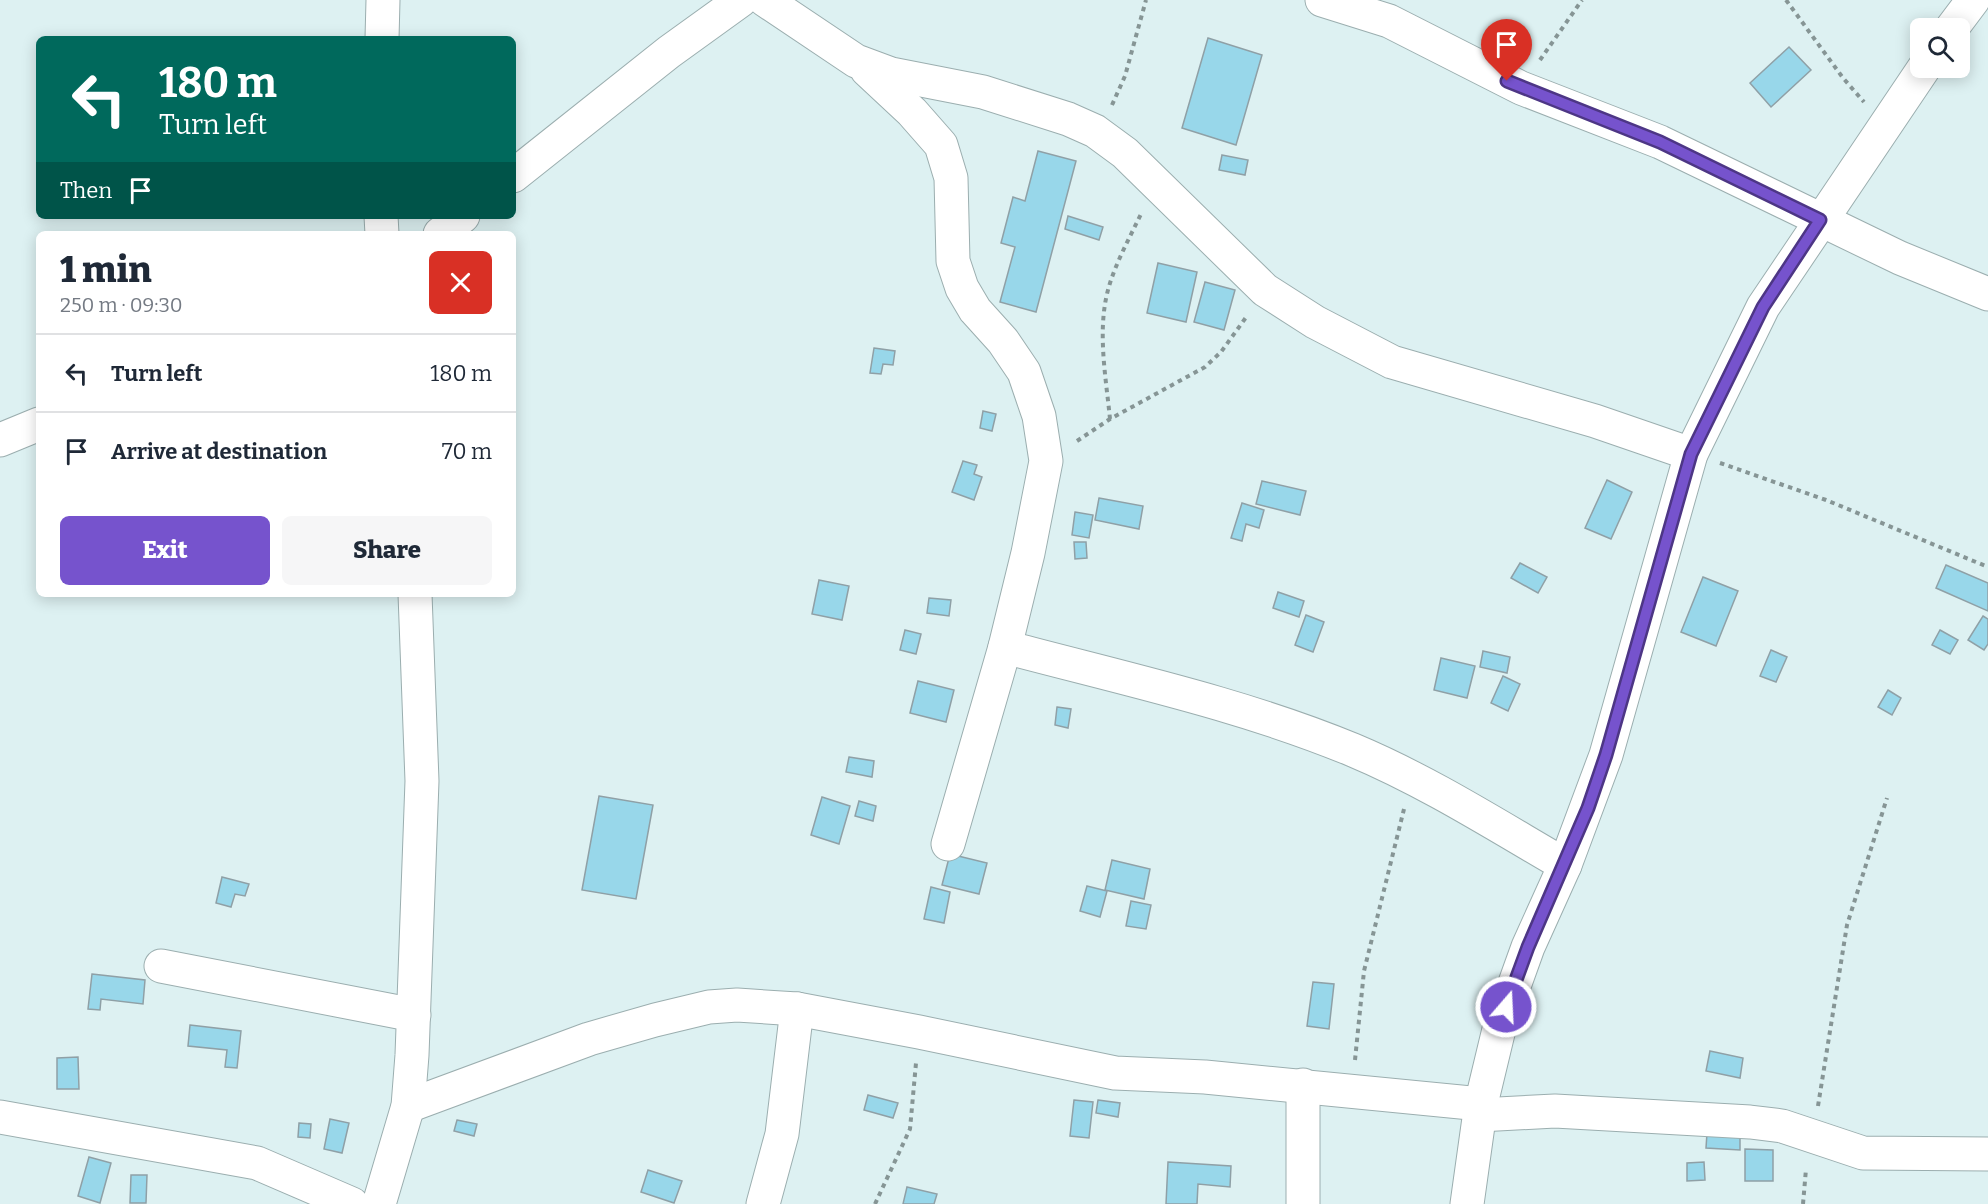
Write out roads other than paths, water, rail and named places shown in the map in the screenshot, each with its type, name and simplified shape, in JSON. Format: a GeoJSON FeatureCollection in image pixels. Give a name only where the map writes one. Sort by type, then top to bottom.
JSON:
{"type":"FeatureCollection","features":[{"type":"Feature","properties":{"kind":"street"},"geometry":{"type":"LineString","coordinates":[[382,36],[383,0]]}},
{"type":"Feature","properties":{"kind":"street"},"geometry":{"type":"LineString","coordinates":[[516,174],[669,52],[741,0]]}},
{"type":"Feature","properties":{"kind":"street"},"geometry":{"type":"LineString","coordinates":[[765,0],[856,61],[895,95],[941,145],[951,178],[954,261],[962,288],[975,310],[1003,341],[1024,372],[1039,416],[1046,461],[1028,553],[1005,647],[948,844]]}},
{"type":"Feature","properties":{"kind":"street"},"geometry":{"type":"LineString","coordinates":[[1322,0],[1389,21],[1521,88],[1660,142],[1900,258],[1988,294]]}},
{"type":"Feature","properties":{"kind":"street"},"geometry":{"type":"LineString","coordinates":[[1960,18],[1973,0]]}},
{"type":"Feature","properties":{"kind":"street"},"geometry":{"type":"LineString","coordinates":[[856,61],[891,74],[983,92],[1068,119],[1095,131],[1125,153],[1265,290],[1315,322],[1392,362],[1595,421],[1691,454]]}},
{"type":"Feature","properties":{"kind":"street"},"geometry":{"type":"LineString","coordinates":[[1467,1204],[1480,1109],[1489,1065],[1512,988],[1565,866],[1606,755],[1691,454],[1763,307],[1917,78]]}},
{"type":"Feature","properties":{"kind":"street"},"geometry":{"type":"LineString","coordinates":[[444,231],[459,219]]}},
{"type":"Feature","properties":{"kind":"street"},"geometry":{"type":"LineString","coordinates":[[0,440],[36,425]]}},
{"type":"Feature","properties":{"kind":"street"},"geometry":{"type":"LineString","coordinates":[[379,1204],[408,1106],[414,1015],[422,781],[415,597]]}},
{"type":"Feature","properties":{"kind":"street"},"geometry":{"type":"LineString","coordinates":[[1005,647],[1250,714],[1354,750],[1411,778],[1565,866]]}},
{"type":"Feature","properties":{"kind":"street"},"geometry":{"type":"LineString","coordinates":[[160,966],[414,1015]]}},
{"type":"Feature","properties":{"kind":"street"},"geometry":{"type":"LineString","coordinates":[[408,1106],[589,1039],[709,1007],[737,1005],[796,1009],[1115,1073],[1303,1085],[1480,1109],[1659,1116],[1782,1126],[1812,1134],[1863,1153],[1988,1154]]}},
{"type":"Feature","properties":{"kind":"street"},"geometry":{"type":"LineString","coordinates":[[763,1204],[782,1134],[796,1009]]}},
{"type":"Feature","properties":{"kind":"street"},"geometry":{"type":"LineString","coordinates":[[1303,1085],[1303,1204]]}},
{"type":"Feature","properties":{"kind":"street"},"geometry":{"type":"LineString","coordinates":[[0,1117],[257,1163],[352,1204]]}}]}
